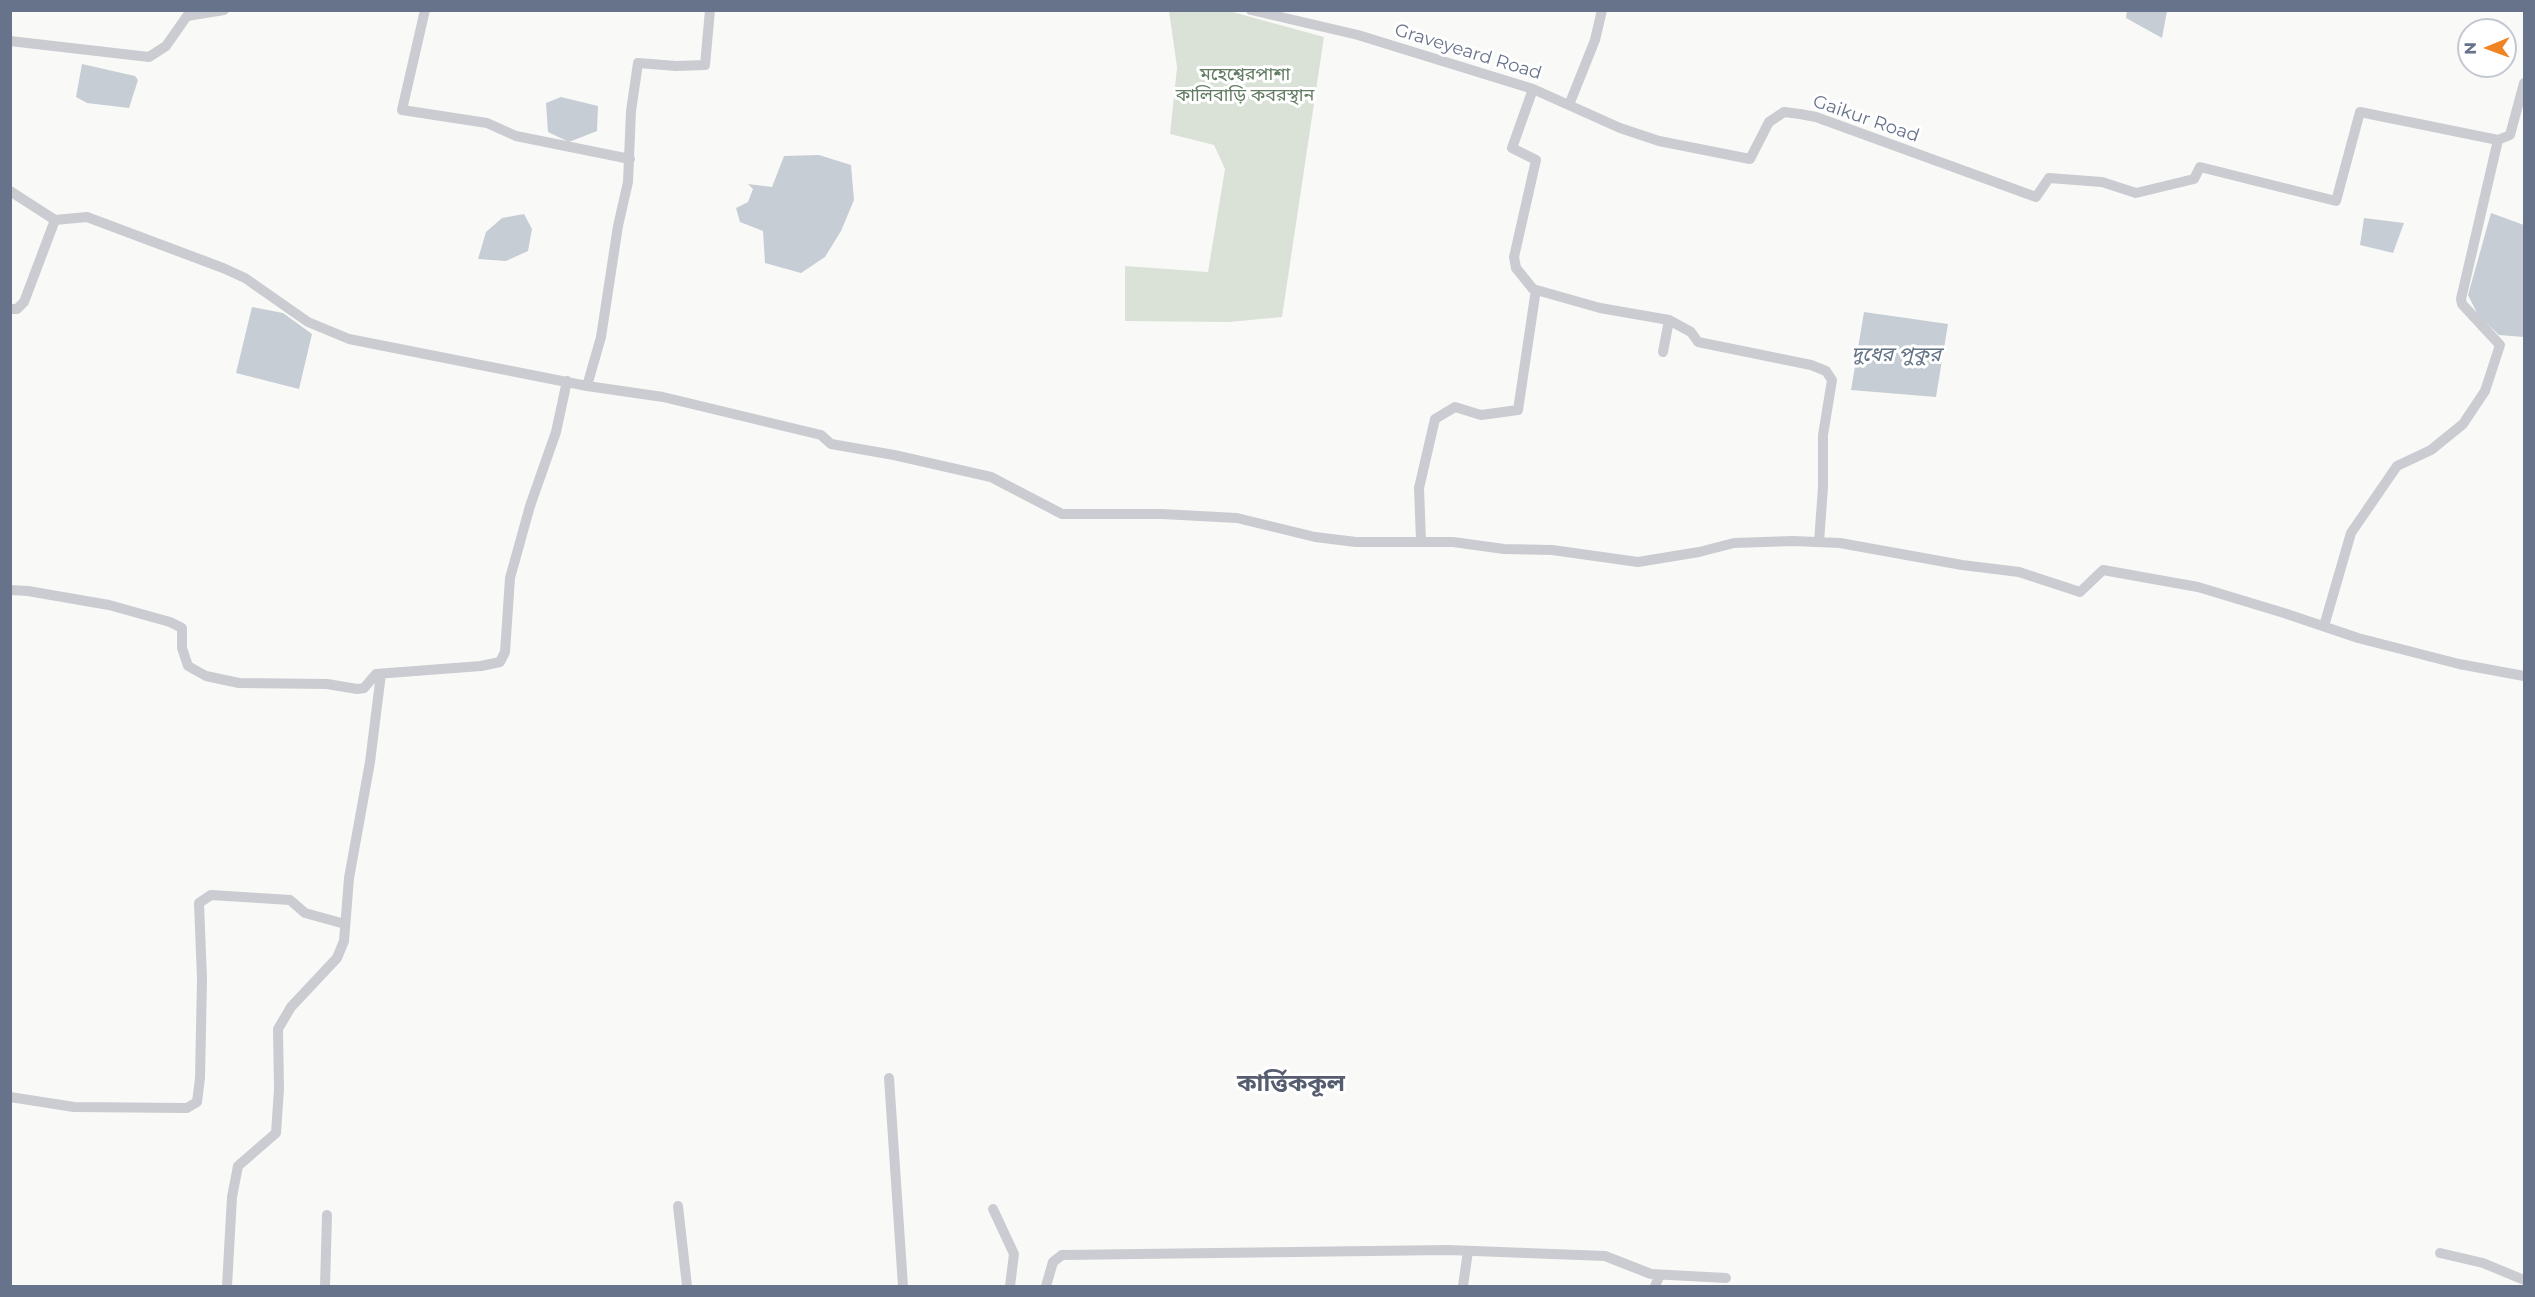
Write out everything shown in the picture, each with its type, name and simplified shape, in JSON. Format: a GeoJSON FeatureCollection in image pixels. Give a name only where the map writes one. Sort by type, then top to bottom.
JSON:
{"type":"FeatureCollection","features":[{"type":"Feature","properties":{"kind":"street"},"geometry":{"type":"LineString","coordinates":[[10,41],[149,57],[166,46],[187,16],[224,10]]}},
{"type":"Feature","properties":{"kind":"street"},"geometry":{"type":"LineString","coordinates":[[425,10],[402,110],[487,123],[516,136],[630,159]]}},
{"type":"Feature","properties":{"kind":"street"},"geometry":{"type":"LineString","coordinates":[[587,386],[603,325],[630,159],[631,111],[638,63],[676,66],[705,65],[710,10]]}},
{"type":"Feature","properties":{"kind":"street","name":"Graveyeard Road"},"geometry":{"type":"LineString","coordinates":[[1251,10],[1358,35],[1533,89],[1569,105]]}},
{"type":"Feature","properties":{"kind":"street"},"geometry":{"type":"LineString","coordinates":[[1569,105],[1595,40],[1602,10]]}},
{"type":"Feature","properties":{"kind":"street"},"geometry":{"type":"LineString","coordinates":[[2324,626],[2351,533],[2397,466],[2431,450],[2463,424],[2485,391],[2500,345],[2461,299],[2498,140],[2510,135],[2524,83]]}},
{"type":"Feature","properties":{"kind":"street"},"geometry":{"type":"LineString","coordinates":[[1533,89],[1512,148],[1536,160],[1514,257],[1516,268],[1533,289],[1600,308],[1669,321],[1691,333],[1698,342],[1811,365],[1826,371],[1832,380],[1823,435],[1823,487],[1819,542]]}},
{"type":"Feature","properties":{"kind":"street","name":"Gaikur Road"},"geometry":{"type":"LineString","coordinates":[[1569,105],[1620,128],[1659,141],[1750,159],[1769,122],[1784,112],[1816,117],[2036,197],[2049,178],[2102,182],[2136,193],[2194,179],[2200,167],[2336,201],[2360,112],[2498,140]]}},
{"type":"Feature","properties":{"kind":"street"},"geometry":{"type":"LineString","coordinates":[[10,191],[55,220],[87,217],[223,268],[245,278],[308,322],[349,339],[587,386],[673,399],[821,435],[831,444],[894,455],[991,477],[1062,514],[1162,514],[1237,518],[1316,537],[1356,542],[1453,542],[1504,549],[1552,550],[1638,562],[1699,552],[1734,543],[1840,543],[1962,565],[2019,572],[2080,592],[2103,570],[2198,587],[2358,638],[2448,661],[2524,676]]}},
{"type":"Feature","properties":{"kind":"street"},"geometry":{"type":"LineString","coordinates":[[10,309],[16,309],[24,302],[55,220]]}},
{"type":"Feature","properties":{"kind":"street"},"geometry":{"type":"LineString","coordinates":[[1421,541],[1419,488],[1435,419],[1455,407],[1481,415],[1518,410],[1534,296]]}},
{"type":"Feature","properties":{"kind":"street"},"geometry":{"type":"LineString","coordinates":[[1663,352],[1669,321]]}},
{"type":"Feature","properties":{"kind":"street"},"geometry":{"type":"LineString","coordinates":[[10,590],[109,605],[170,622],[182,628],[182,648],[188,666],[206,676],[239,683],[327,684],[357,689],[364,688],[376,674],[482,666],[500,662],[505,652],[510,578],[530,506],[556,432],[567,381]]}},
{"type":"Feature","properties":{"kind":"street"},"geometry":{"type":"LineString","coordinates":[[227,1287],[232,1197],[238,1166],[276,1133],[279,1089],[278,1029],[291,1007],[337,957],[344,941],[349,878],[370,762],[381,674]]}},
{"type":"Feature","properties":{"kind":"street"},"geometry":{"type":"LineString","coordinates":[[10,1097],[74,1107],[187,1108],[197,1102],[200,1078],[202,979],[199,903],[211,895],[290,900],[305,913],[345,924]]}},
{"type":"Feature","properties":{"kind":"street"},"geometry":{"type":"LineString","coordinates":[[889,1078],[903,1287]]}},
{"type":"Feature","properties":{"kind":"street"},"geometry":{"type":"LineString","coordinates":[[678,1206],[687,1287]]}},
{"type":"Feature","properties":{"kind":"street"},"geometry":{"type":"LineString","coordinates":[[993,1209],[1014,1254],[1010,1287]]}},
{"type":"Feature","properties":{"kind":"street"},"geometry":{"type":"LineString","coordinates":[[325,1287],[327,1215]]}},
{"type":"Feature","properties":{"kind":"street"},"geometry":{"type":"LineString","coordinates":[[1463,1287],[1468,1251]]}},
{"type":"Feature","properties":{"kind":"street"},"geometry":{"type":"LineString","coordinates":[[1046,1287],[1053,1262],[1062,1255],[1468,1251],[1605,1256],[1651,1274],[1726,1278]]}},
{"type":"Feature","properties":{"kind":"street"},"geometry":{"type":"LineString","coordinates":[[2440,1253],[2482,1263],[2524,1280]]}},
{"type":"Feature","properties":{"kind":"street"},"geometry":{"type":"LineString","coordinates":[[1655,1287],[1660,1275]]}},
{"type":"Feature","properties":{"kind":"green space","name":"মহেশ্বেরপাশা কালিবাড়ি কবরস্থান"},"geometry":{"type":"Polygon","coordinates":[[[1169,11],[1229,11],[1324,37],[1282,317],[1229,322],[1125,321],[1125,266],[1208,272],[1225,169],[1214,145],[1170,134],[1177,67],[1169,11]]]}},
{"type":"Feature","properties":{"kind":"water"},"geometry":{"type":"Polygon","coordinates":[[[2127,11],[2167,11],[2162,38],[2126,18],[2127,11]]]}},
{"type":"Feature","properties":{"kind":"water"},"geometry":{"type":"Polygon","coordinates":[[[82,64],[135,76],[138,80],[129,108],[87,103],[76,97],[82,64]]]}},
{"type":"Feature","properties":{"kind":"water"},"geometry":{"type":"Polygon","coordinates":[[[561,97],[598,106],[597,131],[569,142],[548,132],[546,103],[561,97]]]}},
{"type":"Feature","properties":{"kind":"water"},"geometry":{"type":"Polygon","coordinates":[[[819,155],[851,165],[854,200],[841,231],[825,257],[801,273],[765,263],[763,231],[740,222],[736,208],[748,202],[753,189],[748,184],[772,187],[784,156],[819,155]]]}},
{"type":"Feature","properties":{"kind":"water"},"geometry":{"type":"Polygon","coordinates":[[[2491,213],[2524,225],[2524,337],[2499,335],[2478,315],[2468,295],[2491,213]]]}},
{"type":"Feature","properties":{"kind":"water"},"geometry":{"type":"Polygon","coordinates":[[[524,214],[532,229],[528,251],[506,261],[478,259],[486,232],[502,218],[524,214]]]}},
{"type":"Feature","properties":{"kind":"water"},"geometry":{"type":"Polygon","coordinates":[[[2364,218],[2404,223],[2393,253],[2360,245],[2364,218]]]}},
{"type":"Feature","properties":{"kind":"water"},"geometry":{"type":"Polygon","coordinates":[[[252,307],[283,313],[312,334],[299,389],[236,373],[252,307]]]}},
{"type":"Feature","properties":{"kind":"water","name":"দুধের পুকুর"},"geometry":{"type":"Polygon","coordinates":[[[1864,312],[1948,324],[1936,397],[1851,390],[1864,312]]]}},
{"type":"Feature","properties":{"kind":"district","name":"কার্ত্তিককূল"},"geometry":{"type":"Point","coordinates":[1291,1084]}}]}
